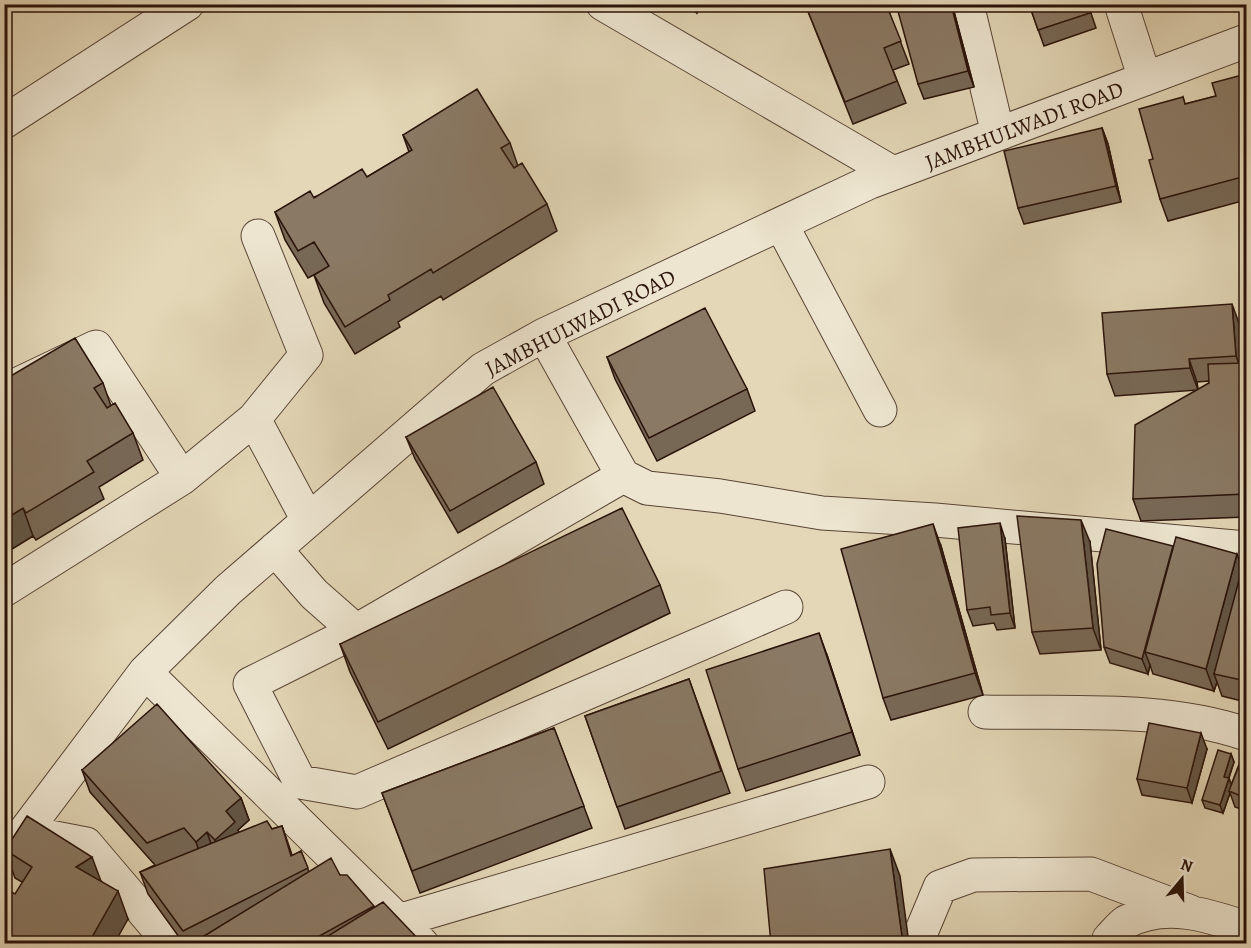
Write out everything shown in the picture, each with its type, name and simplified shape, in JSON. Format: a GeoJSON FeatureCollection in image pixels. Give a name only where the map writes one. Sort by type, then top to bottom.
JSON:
{"type":"FeatureCollection","features":[{"type":"Feature","properties":{"kind":"street"},"geometry":{"type":"LineString","coordinates":[[4,122],[187,4]]}},
{"type":"Feature","properties":{"kind":"street"},"geometry":{"type":"LineString","coordinates":[[603,4],[893,174]]}},
{"type":"Feature","properties":{"kind":"street"},"geometry":{"type":"LineString","coordinates":[[966,4],[998,134]]}},
{"type":"Feature","properties":{"kind":"street"},"geometry":{"type":"LineString","coordinates":[[1120,4],[1145,79]]}},
{"type":"Feature","properties":{"kind":"street","name":"JAMBHULWADI ROAD"},"geometry":{"type":"LineString","coordinates":[[4,859],[145,672],[228,590],[483,369],[544,335],[893,174],[1246,41]]}},
{"type":"Feature","properties":{"kind":"street"},"geometry":{"type":"LineString","coordinates":[[781,224],[880,410]]}},
{"type":"Feature","properties":{"kind":"street"},"geometry":{"type":"LineString","coordinates":[[4,590],[182,478],[254,419],[306,355],[258,236]]}},
{"type":"Feature","properties":{"kind":"street"},"geometry":{"type":"LineString","coordinates":[[544,335],[623,476],[647,488],[720,495],[822,513],[935,520],[1246,548]]}},
{"type":"Feature","properties":{"kind":"street"},"geometry":{"type":"LineString","coordinates":[[4,391],[96,347],[182,478]]}},
{"type":"Feature","properties":{"kind":"street"},"geometry":{"type":"LineString","coordinates":[[254,419],[308,520]]}},
{"type":"Feature","properties":{"kind":"street"},"geometry":{"type":"LineString","coordinates":[[623,476],[356,631],[250,684],[300,782],[357,792],[786,608]]}},
{"type":"Feature","properties":{"kind":"street"},"geometry":{"type":"LineString","coordinates":[[275,549],[314,594],[356,631]]}},
{"type":"Feature","properties":{"kind":"street"},"geometry":{"type":"LineString","coordinates":[[145,672],[422,944]]}},
{"type":"Feature","properties":{"kind":"street"},"geometry":{"type":"LineString","coordinates":[[985,712],[1149,715],[1226,727],[1246,734]]}},
{"type":"Feature","properties":{"kind":"street"},"geometry":{"type":"LineString","coordinates":[[398,921],[867,782]]}},
{"type":"Feature","properties":{"kind":"street"},"geometry":{"type":"LineString","coordinates":[[24,832],[86,844],[169,943]]}},
{"type":"Feature","properties":{"kind":"street"},"geometry":{"type":"LineString","coordinates":[[922,944],[920,935],[940,887],[973,875],[1091,874],[1191,912],[1246,928]]}},
{"type":"Feature","properties":{"kind":"street"},"geometry":{"type":"LineString","coordinates":[[1109,944],[1109,939],[1126,922],[1163,911],[1191,912]]}},
{"type":"Feature","properties":{"kind":"building"},"geometry":{"type":"Polygon","coordinates":[[[805,4],[886,4],[901,41],[884,48],[897,81],[845,102],[805,4]]]}},
{"type":"Feature","properties":{"kind":"building"},"geometry":{"type":"Polygon","coordinates":[[[896,4],[951,4],[968,71],[918,84],[896,4]]]}},
{"type":"Feature","properties":{"kind":"building"},"geometry":{"type":"Polygon","coordinates":[[[1029,4],[1087,4],[1090,13],[1038,30],[1029,4]]]}},
{"type":"Feature","properties":{"kind":"building"},"geometry":{"type":"Polygon","coordinates":[[[1246,74],[1246,176],[1160,199],[1149,160],[1153,159],[1139,109],[1183,97],[1185,104],[1216,96],[1212,83],[1246,74]]]}},
{"type":"Feature","properties":{"kind":"building"},"geometry":{"type":"Polygon","coordinates":[[[477,89],[510,143],[501,148],[514,168],[522,163],[547,204],[433,273],[431,269],[388,295],[390,300],[345,327],[314,275],[329,266],[314,242],[298,251],[275,212],[310,191],[314,198],[362,169],[367,177],[412,150],[403,135],[477,89]]]}},
{"type":"Feature","properties":{"kind":"building"},"geometry":{"type":"Polygon","coordinates":[[[1102,128],[1116,186],[1018,208],[1004,151],[1102,128]]]}},
{"type":"Feature","properties":{"kind":"building"},"geometry":{"type":"Polygon","coordinates":[[[1232,304],[1236,356],[1189,359],[1190,368],[1107,374],[1102,313],[1232,304]]]}},
{"type":"Feature","properties":{"kind":"building"},"geometry":{"type":"Polygon","coordinates":[[[705,308],[747,389],[649,438],[607,357],[705,308]]]}},
{"type":"Feature","properties":{"kind":"building"},"geometry":{"type":"Polygon","coordinates":[[[75,338],[103,383],[94,388],[107,408],[115,403],[133,433],[87,461],[94,472],[26,513],[23,508],[4,520],[4,380],[75,338]]]}},
{"type":"Feature","properties":{"kind":"building"},"geometry":{"type":"Polygon","coordinates":[[[1246,363],[1246,494],[1133,499],[1135,425],[1209,383],[1208,364],[1246,363]]]}},
{"type":"Feature","properties":{"kind":"building"},"geometry":{"type":"Polygon","coordinates":[[[493,387],[536,462],[450,511],[406,437],[493,387]]]}},
{"type":"Feature","properties":{"kind":"building"},"geometry":{"type":"Polygon","coordinates":[[[622,508],[660,585],[378,722],[340,644],[622,508]]]}},
{"type":"Feature","properties":{"kind":"building"},"geometry":{"type":"Polygon","coordinates":[[[1017,516],[1081,520],[1093,628],[1032,632],[1017,516]]]}},
{"type":"Feature","properties":{"kind":"building"},"geometry":{"type":"Polygon","coordinates":[[[1000,523],[1010,613],[991,615],[990,607],[967,610],[958,528],[1000,523]]]}},
{"type":"Feature","properties":{"kind":"building"},"geometry":{"type":"Polygon","coordinates":[[[933,524],[975,673],[883,698],[841,549],[933,524]]]}},
{"type":"Feature","properties":{"kind":"building"},"geometry":{"type":"Polygon","coordinates":[[[1106,529],[1173,546],[1142,659],[1104,647],[1097,564],[1106,529]]]}},
{"type":"Feature","properties":{"kind":"building"},"geometry":{"type":"Polygon","coordinates":[[[1176,537],[1237,554],[1206,669],[1145,652],[1176,537]]]}},
{"type":"Feature","properties":{"kind":"building"},"geometry":{"type":"Polygon","coordinates":[[[1246,554],[1246,681],[1214,674],[1246,554]]]}},
{"type":"Feature","properties":{"kind":"building"},"geometry":{"type":"Polygon","coordinates":[[[819,633],[852,732],[738,769],[706,670],[819,633]]]}},
{"type":"Feature","properties":{"kind":"building"},"geometry":{"type":"Polygon","coordinates":[[[689,679],[721,771],[617,807],[585,716],[689,679]]]}},
{"type":"Feature","properties":{"kind":"building"},"geometry":{"type":"Polygon","coordinates":[[[157,704],[241,798],[226,811],[235,822],[215,840],[207,832],[196,842],[184,828],[147,843],[82,770],[157,704]]]}},
{"type":"Feature","properties":{"kind":"building"},"geometry":{"type":"Polygon","coordinates":[[[1149,723],[1201,733],[1187,788],[1137,779],[1149,723]]]}},
{"type":"Feature","properties":{"kind":"building"},"geometry":{"type":"Polygon","coordinates":[[[554,728],[584,806],[412,871],[382,793],[554,728]]]}},
{"type":"Feature","properties":{"kind":"building"},"geometry":{"type":"Polygon","coordinates":[[[1246,747],[1246,798],[1229,791],[1246,747]]]}},
{"type":"Feature","properties":{"kind":"building"},"geometry":{"type":"Polygon","coordinates":[[[1218,750],[1231,754],[1224,777],[1229,778],[1220,805],[1202,800],[1218,750]]]}},
{"type":"Feature","properties":{"kind":"building"},"geometry":{"type":"Polygon","coordinates":[[[27,816],[92,857],[76,867],[118,891],[88,944],[4,944],[4,888],[15,894],[32,867],[5,850],[27,816]]]}},
{"type":"Feature","properties":{"kind":"building"},"geometry":{"type":"Polygon","coordinates":[[[267,821],[272,829],[282,826],[291,856],[301,851],[308,868],[183,931],[140,872],[267,821]]]}},
{"type":"Feature","properties":{"kind":"building"},"geometry":{"type":"Polygon","coordinates":[[[890,849],[903,944],[771,944],[764,869],[890,849]]]}},
{"type":"Feature","properties":{"kind":"building"},"geometry":{"type":"Polygon","coordinates":[[[331,858],[340,875],[347,875],[374,906],[305,944],[196,944],[196,941],[331,858]]]}},
{"type":"Feature","properties":{"kind":"building"},"geometry":{"type":"Polygon","coordinates":[[[383,902],[423,944],[315,944],[383,902]]]}}]}
